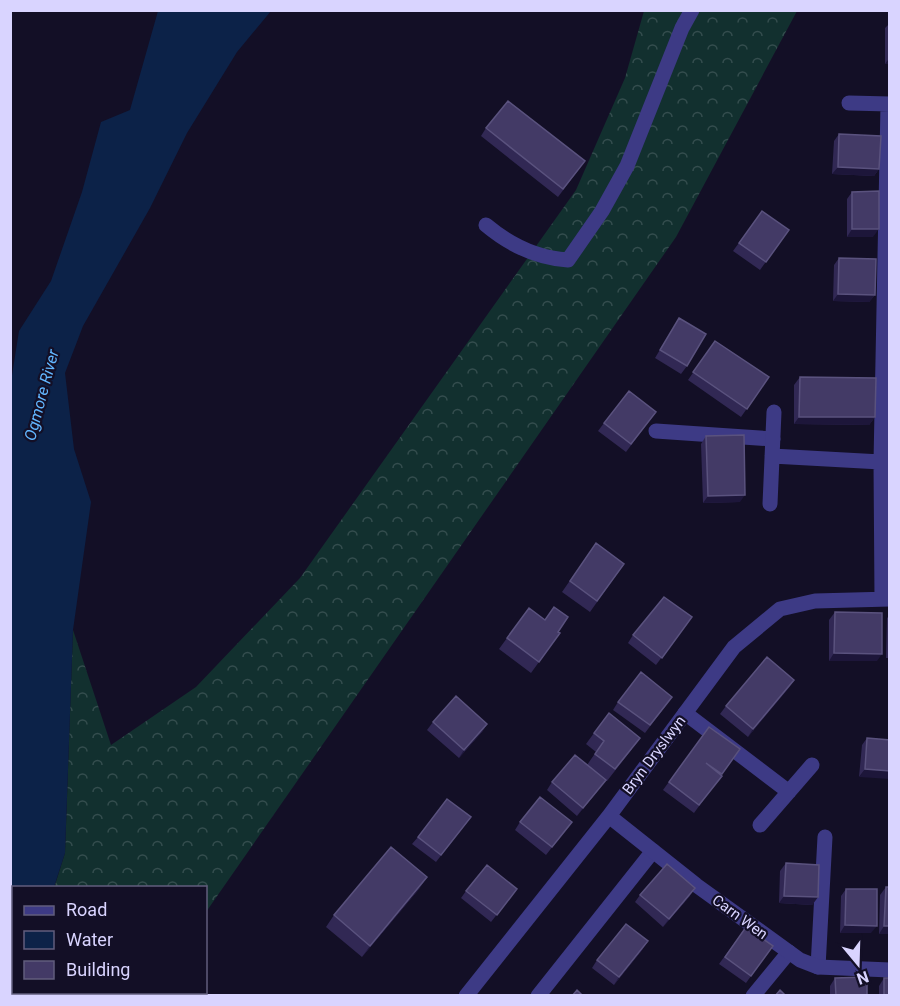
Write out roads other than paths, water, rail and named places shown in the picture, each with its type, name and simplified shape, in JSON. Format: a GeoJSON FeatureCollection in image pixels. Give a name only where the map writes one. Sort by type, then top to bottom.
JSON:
{"type":"FeatureCollection","features":[{"type":"Feature","properties":{"kind":"street"},"geometry":{"type":"LineString","coordinates":[[486,225],[500,237],[519,248],[548,258],[568,260],[602,212],[627,166],[674,47],[692,10]]}},
{"type":"Feature","properties":{"kind":"street"},"geometry":{"type":"LineString","coordinates":[[849,103],[889,104],[887,301],[881,462],[886,598]]}},
{"type":"Feature","properties":{"kind":"street"},"geometry":{"type":"LineString","coordinates":[[770,504],[774,412]]}},
{"type":"Feature","properties":{"kind":"street"},"geometry":{"type":"LineString","coordinates":[[656,431],[773,439]]}},
{"type":"Feature","properties":{"kind":"street"},"geometry":{"type":"LineString","coordinates":[[772,456],[881,462]]}},
{"type":"Feature","properties":{"kind":"street","name":"Bryn Dryslwyn"},"geometry":{"type":"LineString","coordinates":[[466,996],[609,816],[734,647],[780,609],[815,601],[886,598]]}},
{"type":"Feature","properties":{"kind":"street"},"geometry":{"type":"LineString","coordinates":[[685,713],[789,792]]}},
{"type":"Feature","properties":{"kind":"street"},"geometry":{"type":"LineString","coordinates":[[760,825],[812,765]]}},
{"type":"Feature","properties":{"kind":"street","name":"Carn Wen"},"geometry":{"type":"LineString","coordinates":[[609,816],[696,885],[800,960],[818,967],[890,970]]}},
{"type":"Feature","properties":{"kind":"street"},"geometry":{"type":"LineString","coordinates":[[818,967],[825,837]]}},
{"type":"Feature","properties":{"kind":"street"},"geometry":{"type":"LineString","coordinates":[[538,996],[653,850]]}},
{"type":"Feature","properties":{"kind":"street"},"geometry":{"type":"LineString","coordinates":[[753,996],[789,952]]}},
{"type":"Feature","properties":{"kind":"water","name":"Ogmore River"},"geometry":{"type":"Polygon","coordinates":[[[158,11],[271,11],[237,52],[187,133],[150,208],[83,326],[65,373],[74,449],[91,502],[73,630],[65,853],[54,886],[12,886],[11,953],[10,388],[19,331],[51,281],[82,192],[101,122],[130,110],[158,11]]]}}]}
